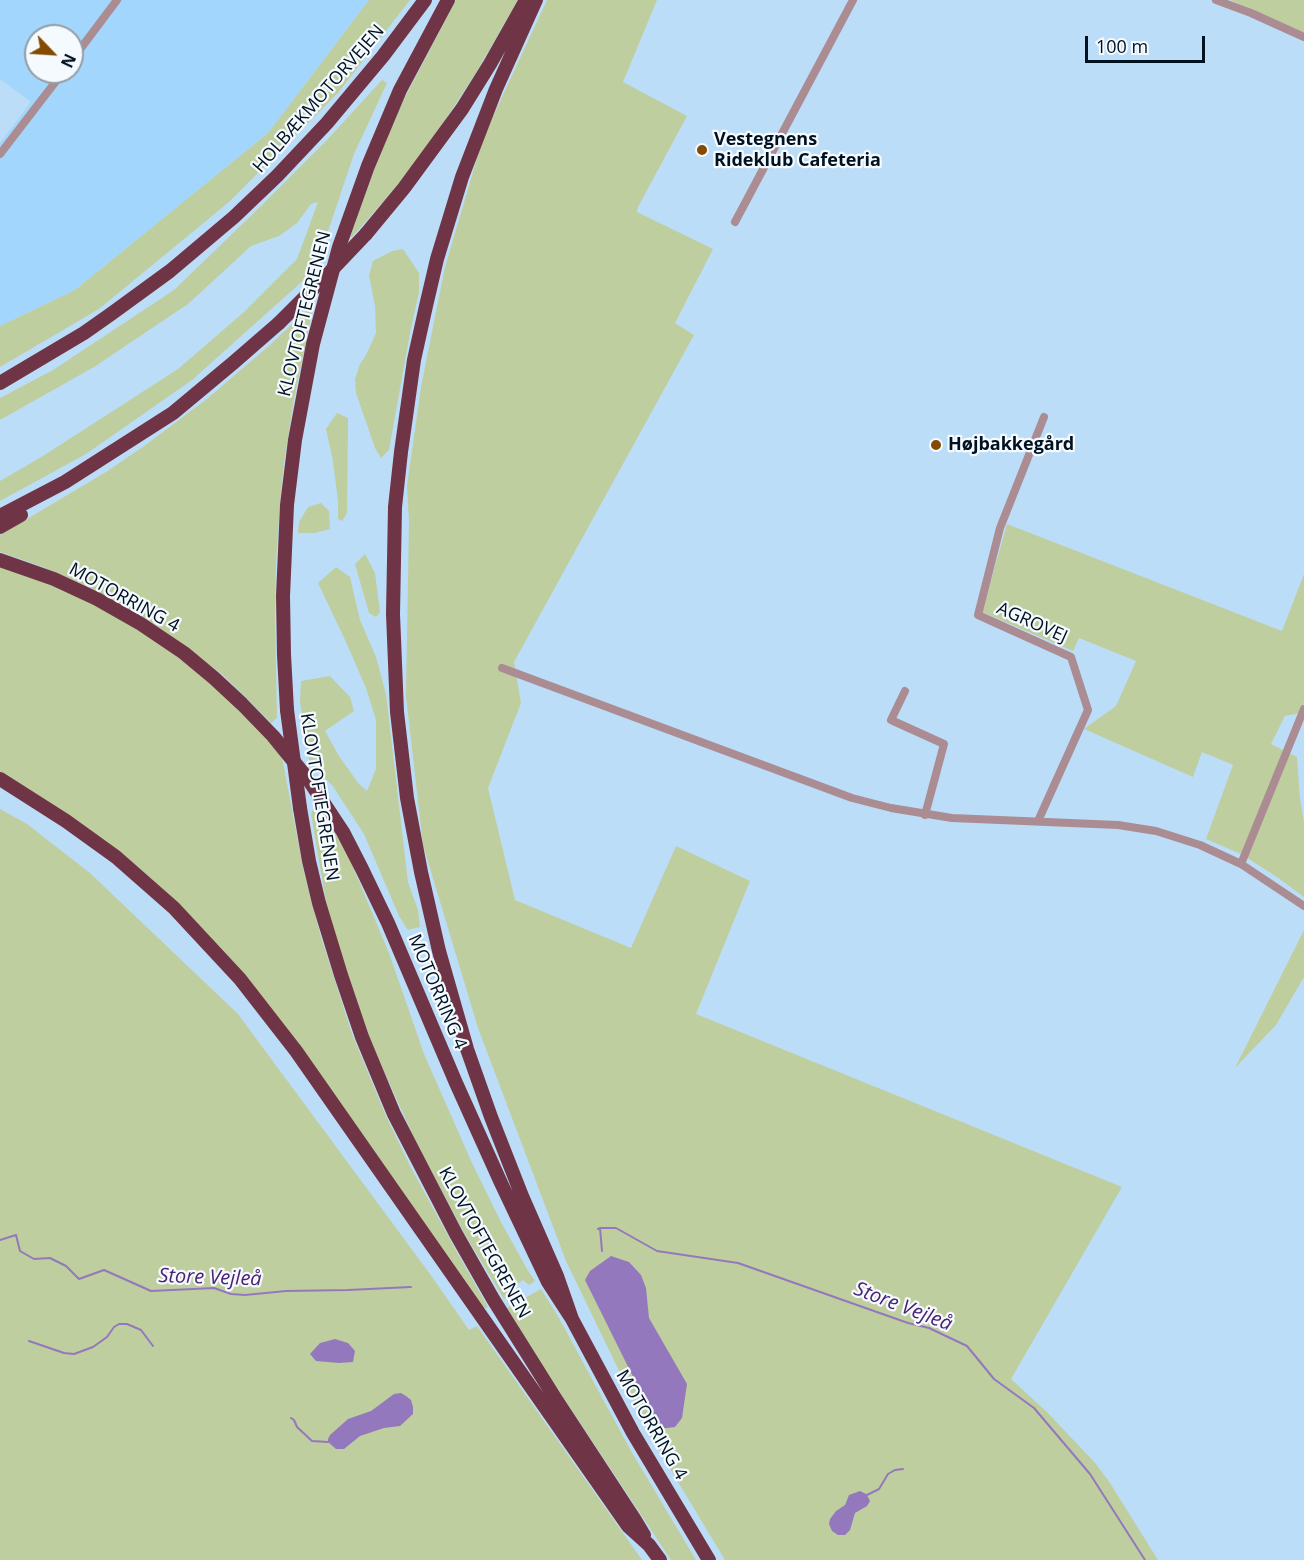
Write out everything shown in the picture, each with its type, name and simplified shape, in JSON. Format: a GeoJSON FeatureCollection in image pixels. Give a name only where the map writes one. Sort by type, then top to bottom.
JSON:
{"type":"FeatureCollection","features":[{"type":"Feature","properties":{"kind":"highway","name":"HOLBÆKMOTORVEJEN"},"geometry":{"type":"LineString","coordinates":[[0,383],[76,338],[111,314],[170,271],[234,217],[321,130],[374,68],[425,0]]}},
{"type":"Feature","properties":{"kind":"highway","name":"KLOVTOFTEGRENEN"},"geometry":{"type":"LineString","coordinates":[[448,0],[400,90],[368,166],[339,248],[312,344],[295,440],[287,505],[283,596],[287,710],[300,808],[319,903],[362,1037],[394,1114],[456,1234],[493,1299],[649,1545]]}},
{"type":"Feature","properties":{"kind":"highway"},"geometry":{"type":"LineString","coordinates":[[0,516],[65,482],[173,413],[279,323],[366,234],[404,188],[462,109],[526,0]]}},
{"type":"Feature","properties":{"kind":"highway"},"geometry":{"type":"LineString","coordinates":[[536,0],[496,89],[462,177],[437,259],[426,306],[411,382],[395,507],[393,614],[397,712],[407,798],[420,872],[436,942],[452,1000],[491,1117],[557,1276],[572,1319]]}},
{"type":"Feature","properties":{"kind":"highway"},"geometry":{"type":"LineString","coordinates":[[0,527],[97,470],[129,441]]}},
{"type":"Feature","properties":{"kind":"highway","name":"MOTORRING 4"},"geometry":{"type":"LineString","coordinates":[[0,560],[54,579],[97,599],[141,624],[184,653],[242,704],[273,736],[308,779],[343,832],[388,923],[456,1083],[548,1282],[572,1319],[633,1433],[709,1560]]}},
{"type":"Feature","properties":{"kind":"highway"},"geometry":{"type":"LineString","coordinates":[[0,779],[66,821],[116,857],[174,908],[240,979],[296,1052],[628,1526],[649,1545],[660,1560]]}},
{"type":"Feature","properties":{"kind":"street"},"geometry":{"type":"LineString","coordinates":[[84,44],[117,0]]}},
{"type":"Feature","properties":{"kind":"street"},"geometry":{"type":"LineString","coordinates":[[735,222],[853,0]]}},
{"type":"Feature","properties":{"kind":"street"},"geometry":{"type":"LineString","coordinates":[[1216,0],[1304,37]]}},
{"type":"Feature","properties":{"kind":"street"},"geometry":{"type":"LineString","coordinates":[[0,154],[54,84]]}},
{"type":"Feature","properties":{"kind":"street","name":"AGROVEJ"},"geometry":{"type":"LineString","coordinates":[[1038,821],[1088,710],[1071,657],[978,615],[1000,528],[1044,417]]}},
{"type":"Feature","properties":{"kind":"street"},"geometry":{"type":"LineString","coordinates":[[502,668],[852,798],[891,808],[952,819],[1118,825],[1156,831],[1200,845],[1241,864],[1304,906]]}},
{"type":"Feature","properties":{"kind":"street"},"geometry":{"type":"LineString","coordinates":[[905,691],[891,720],[944,744],[925,815]]}},
{"type":"Feature","properties":{"kind":"street"},"geometry":{"type":"LineString","coordinates":[[1241,864],[1304,709]]}},
{"type":"Feature","properties":{"kind":"shaded area"},"geometry":{"type":"Polygon","coordinates":[[[0,0],[369,0],[268,133],[75,290],[0,326],[0,143],[31,102],[0,79],[0,0]]]}},
{"type":"Feature","properties":{"kind":"shaded area"},"geometry":{"type":"Polygon","coordinates":[[[611,1256],[629,1262],[641,1275],[646,1288],[649,1318],[687,1384],[682,1418],[675,1427],[659,1429],[585,1280],[590,1271],[611,1256]]]}},
{"type":"Feature","properties":{"kind":"shaded area"},"geometry":{"type":"Polygon","coordinates":[[[335,1339],[348,1343],[355,1351],[353,1362],[316,1361],[310,1354],[320,1343],[335,1339]]]}},
{"type":"Feature","properties":{"kind":"shaded area"},"geometry":{"type":"Polygon","coordinates":[[[401,1393],[411,1400],[413,1414],[400,1426],[384,1428],[360,1436],[344,1449],[336,1449],[328,1442],[330,1435],[348,1419],[371,1411],[394,1394],[401,1393]]]}},
{"type":"Feature","properties":{"kind":"shaded area"},"geometry":{"type":"Polygon","coordinates":[[[860,1491],[866,1494],[870,1501],[867,1506],[855,1513],[850,1530],[845,1535],[838,1535],[832,1531],[829,1524],[830,1519],[845,1505],[849,1495],[860,1491]]]}},
{"type":"Feature","properties":{"kind":"green space"},"geometry":{"type":"Polygon","coordinates":[[[369,0],[410,0],[338,93],[229,202],[99,309],[0,367],[0,326],[75,290],[268,133],[369,0]]]}},
{"type":"Feature","properties":{"kind":"green space"},"geometry":{"type":"Polygon","coordinates":[[[456,0],[518,0],[476,73],[432,140],[390,194],[350,237],[377,162],[403,101],[456,0]]]}},
{"type":"Feature","properties":{"kind":"green space"},"geometry":{"type":"Polygon","coordinates":[[[547,0],[657,0],[623,82],[687,116],[637,212],[713,249],[675,323],[694,335],[514,662],[521,703],[488,788],[515,900],[631,948],[676,846],[750,881],[696,1014],[1122,1187],[1011,1379],[1048,1413],[1096,1464],[1158,1560],[725,1560],[651,1437],[566,1261],[478,1028],[423,845],[406,696],[409,521],[407,486],[421,387],[445,267],[483,138],[547,0]]]}},
{"type":"Feature","properties":{"kind":"green space"},"geometry":{"type":"Polygon","coordinates":[[[1230,0],[1304,0],[1304,33],[1230,0]]]}},
{"type":"Feature","properties":{"kind":"green space"},"geometry":{"type":"Polygon","coordinates":[[[382,80],[387,83],[354,154],[315,270],[192,380],[86,454],[0,501],[0,481],[178,369],[244,312],[297,259],[318,202],[311,204],[297,223],[279,236],[251,246],[188,304],[94,367],[0,420],[0,398],[53,370],[174,290],[327,140],[382,80]]]}},
{"type":"Feature","properties":{"kind":"green space"},"geometry":{"type":"Polygon","coordinates":[[[403,249],[419,273],[419,292],[389,450],[381,458],[375,448],[356,393],[355,379],[376,333],[375,306],[369,275],[373,261],[392,251],[403,249]]]}},
{"type":"Feature","properties":{"kind":"green space"},"geometry":{"type":"Polygon","coordinates":[[[308,309],[312,313],[294,399],[280,504],[275,617],[277,718],[271,723],[223,675],[160,628],[139,614],[86,586],[43,567],[0,552],[0,535],[106,472],[147,444],[208,398],[308,309]]]}},
{"type":"Feature","properties":{"kind":"green space"},"geometry":{"type":"Polygon","coordinates":[[[337,413],[348,418],[347,513],[342,521],[338,519],[333,461],[326,429],[337,413]]]}},
{"type":"Feature","properties":{"kind":"green space"},"geometry":{"type":"Polygon","coordinates":[[[321,503],[329,511],[330,529],[315,533],[298,533],[299,522],[308,507],[321,503]]]}},
{"type":"Feature","properties":{"kind":"green space"},"geometry":{"type":"Polygon","coordinates":[[[1007,524],[1282,631],[1304,574],[1304,702],[1300,713],[1285,716],[1271,744],[1297,757],[1304,822],[1304,897],[1241,854],[1206,839],[1233,765],[1202,752],[1193,777],[1084,729],[1116,706],[1136,661],[1079,638],[1073,651],[982,612],[1007,524]]]}},
{"type":"Feature","properties":{"kind":"green space"},"geometry":{"type":"Polygon","coordinates":[[[365,554],[375,573],[380,612],[376,617],[369,613],[355,564],[365,554]]]}},
{"type":"Feature","properties":{"kind":"green space"},"geometry":{"type":"Polygon","coordinates":[[[0,565],[88,600],[150,636],[211,682],[281,752],[304,873],[321,937],[352,1034],[386,1116],[410,1166],[488,1307],[483,1309],[205,933],[0,774],[0,565]]]}},
{"type":"Feature","properties":{"kind":"green space"},"geometry":{"type":"Polygon","coordinates":[[[336,567],[350,577],[360,620],[376,657],[386,694],[408,882],[418,910],[420,927],[408,930],[399,916],[364,834],[332,785],[310,764],[306,744],[300,701],[301,681],[330,676],[350,697],[354,711],[325,731],[339,756],[359,784],[367,791],[376,769],[376,720],[366,688],[318,583],[336,567]]]}},
{"type":"Feature","properties":{"kind":"green space"},"geometry":{"type":"Polygon","coordinates":[[[316,803],[345,848],[389,953],[424,1054],[472,1163],[501,1222],[535,1281],[529,1285],[523,1280],[511,1289],[510,1295],[504,1299],[464,1233],[415,1140],[349,986],[328,913],[311,814],[316,803]]]}},
{"type":"Feature","properties":{"kind":"green space"},"geometry":{"type":"Polygon","coordinates":[[[0,809],[27,824],[90,873],[238,1014],[469,1330],[477,1326],[642,1560],[0,1560],[0,809]]]}},
{"type":"Feature","properties":{"kind":"green space"},"geometry":{"type":"Polygon","coordinates":[[[1304,930],[1304,977],[1276,1025],[1235,1068],[1304,930]]]}},
{"type":"Feature","properties":{"kind":"green space"},"geometry":{"type":"Polygon","coordinates":[[[541,1289],[631,1451],[696,1560],[671,1560],[549,1376],[507,1308],[541,1289]]]}},
{"type":"Feature","properties":{"kind":"waterway"},"geometry":{"type":"LineString","coordinates":[[600,1228],[602,1251]]}},
{"type":"Feature","properties":{"kind":"waterway","name":"Store Vejleå"},"geometry":{"type":"LineString","coordinates":[[598,1229],[616,1228],[657,1251],[738,1263],[908,1323],[929,1328],[967,1346],[994,1379],[1034,1408],[1090,1474],[1145,1560]]}},
{"type":"Feature","properties":{"kind":"waterway","name":"Store Vejleå"},"geometry":{"type":"LineString","coordinates":[[0,1240],[16,1235],[20,1251],[34,1259],[50,1258],[66,1266],[79,1279],[104,1270],[151,1291],[214,1288],[231,1294],[245,1295],[286,1291],[411,1287]]}},
{"type":"Feature","properties":{"kind":"waterway"},"geometry":{"type":"LineString","coordinates":[[29,1341],[64,1353],[74,1354],[93,1347],[119,1324],[127,1324],[141,1330],[153,1346]]}},
{"type":"Feature","properties":{"kind":"waterway"},"geometry":{"type":"LineString","coordinates":[[291,1418],[312,1441],[328,1442]]}},
{"type":"Feature","properties":{"kind":"waterway"},"geometry":{"type":"LineString","coordinates":[[867,1495],[879,1489],[888,1474],[903,1469]]}},
{"type":"Feature","properties":{"kind":"place","name":"Vestegnens Rideklub Cafeteria"},"geometry":{"type":"Point","coordinates":[702,150]}},
{"type":"Feature","properties":{"kind":"place","name":"Højbakkegård"},"geometry":{"type":"Point","coordinates":[936,445]}}]}
